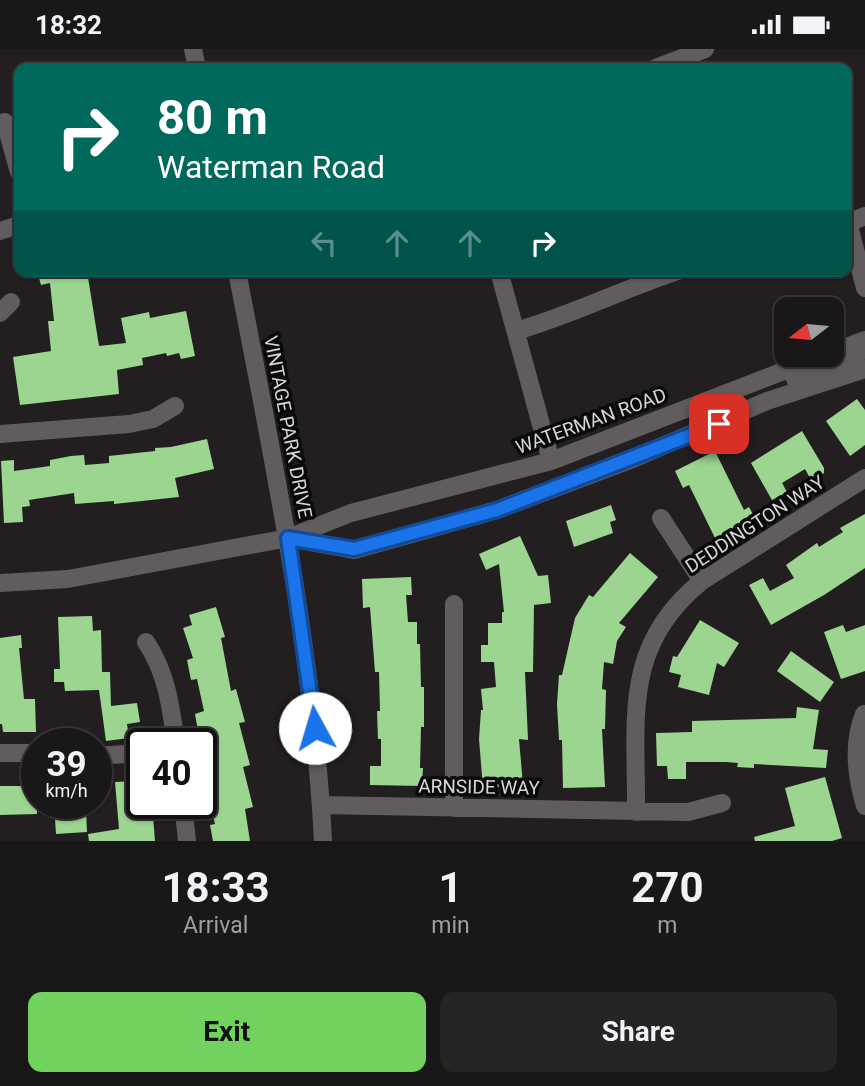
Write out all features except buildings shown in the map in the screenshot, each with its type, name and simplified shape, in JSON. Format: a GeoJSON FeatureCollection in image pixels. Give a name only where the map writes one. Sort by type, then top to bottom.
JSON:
{"type":"FeatureCollection","features":[{"type":"Feature","properties":{"kind":"street"},"geometry":{"type":"LineString","coordinates":[[669,63],[705,49]]}},
{"type":"Feature","properties":{"kind":"street"},"geometry":{"type":"LineString","coordinates":[[8,121],[14,149]]}},
{"type":"Feature","properties":{"kind":"street"},"geometry":{"type":"LineString","coordinates":[[853,220],[865,288]]}},
{"type":"Feature","properties":{"kind":"street","name":"VINTAGE PARK DRIVE"},"geometry":{"type":"LineString","coordinates":[[238,277],[288,538],[308,663],[323,841]]}},
{"type":"Feature","properties":{"kind":"street"},"geometry":{"type":"LineString","coordinates":[[501,277],[551,461]]}},
{"type":"Feature","properties":{"kind":"street"},"geometry":{"type":"LineString","coordinates":[[516,331],[559,319],[660,277]]}},
{"type":"Feature","properties":{"kind":"street"},"geometry":{"type":"LineString","coordinates":[[844,348],[865,340]]}},
{"type":"Feature","properties":{"kind":"street","name":"WATERMAN ROAD"},"geometry":{"type":"LineString","coordinates":[[719,424],[735,403],[839,364],[865,349]]}},
{"type":"Feature","properties":{"kind":"street","name":"WATERMAN ROAD"},"geometry":{"type":"LineString","coordinates":[[0,583],[68,579],[288,538],[351,513],[551,461],[794,367]]}},
{"type":"Feature","properties":{"kind":"street","name":"WATERMAN ROAD"},"geometry":{"type":"LineString","coordinates":[[288,538],[354,549],[497,510],[719,424],[767,401],[865,369]]}},
{"type":"Feature","properties":{"kind":"street"},"geometry":{"type":"LineString","coordinates":[[0,434],[120,426],[153,419],[175,406]]}},
{"type":"Feature","properties":{"kind":"street","name":"DEDDINGTON WAY"},"geometry":{"type":"LineString","coordinates":[[636,812],[638,690],[649,646],[664,619],[684,596],[702,582],[865,478]]}},
{"type":"Feature","properties":{"kind":"street"},"geometry":{"type":"LineString","coordinates":[[661,518],[702,582]]}},
{"type":"Feature","properties":{"kind":"street"},"geometry":{"type":"LineString","coordinates":[[454,604],[454,808]]}},
{"type":"Feature","properties":{"kind":"street"},"geometry":{"type":"LineString","coordinates":[[146,642],[163,673],[174,728]]}},
{"type":"Feature","properties":{"kind":"street"},"geometry":{"type":"LineString","coordinates":[[864,714],[857,738],[856,760],[865,806]]}},
{"type":"Feature","properties":{"kind":"street"},"geometry":{"type":"LineString","coordinates":[[0,753],[21,753]]}},
{"type":"Feature","properties":{"kind":"street","name":"ARNSIDE WAY"},"geometry":{"type":"LineString","coordinates":[[321,805],[688,813],[722,803]]}},
{"type":"Feature","properties":{"kind":"street"},"geometry":{"type":"LineString","coordinates":[[185,819],[187,841]]}},
{"type":"Feature","properties":{"kind":"route"},"geometry":{"type":"LineString","coordinates":[[315,728],[300,605],[288,538],[354,549],[497,510],[719,424]]}}]}
